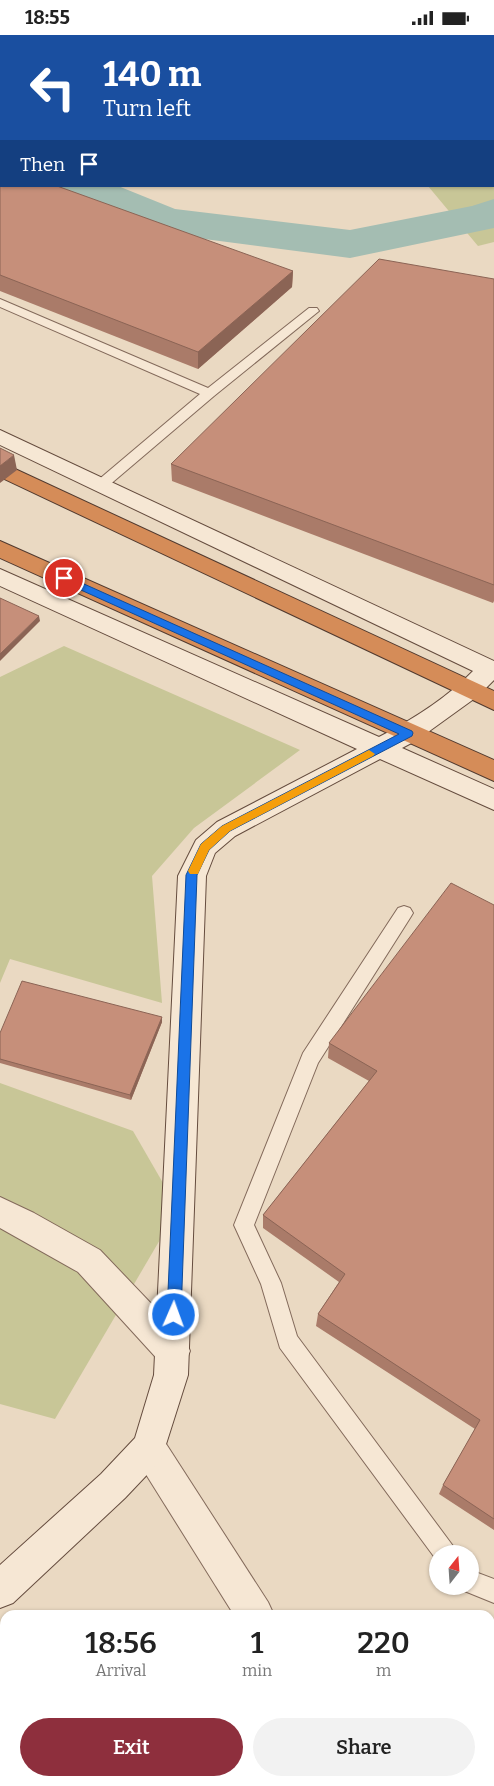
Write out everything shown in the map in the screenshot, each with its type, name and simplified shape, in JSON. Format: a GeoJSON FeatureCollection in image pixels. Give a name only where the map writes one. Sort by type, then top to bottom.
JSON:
{"type":"FeatureCollection","features":[{"type":"Feature","properties":{"kind":"highway"},"geometry":{"type":"LineString","coordinates":[[0,469],[481,695]]}},
{"type":"Feature","properties":{"kind":"highway"},"geometry":{"type":"LineString","coordinates":[[0,549],[494,771]]}},
{"type":"Feature","properties":{"kind":"street"},"geometry":{"type":"LineString","coordinates":[[0,437],[492,670],[481,695],[226,829],[205,847],[192,875],[171,1375],[149,1448],[113,1486],[0,1590]]}},
{"type":"Feature","properties":{"kind":"street"},"geometry":{"type":"LineString","coordinates":[[0,577],[494,800]]}},
{"type":"Feature","properties":{"kind":"street"},"geometry":{"type":"LineString","coordinates":[[0,1212],[90,1261],[173,1351]]}},
{"type":"Feature","properties":{"kind":"street"},"geometry":{"type":"LineString","coordinates":[[149,1448],[252,1610]]}},
{"type":"Feature","properties":{"kind":"lane"},"geometry":{"type":"LineString","coordinates":[[0,303],[209,393]]}},
{"type":"Feature","properties":{"kind":"lane"},"geometry":{"type":"LineString","coordinates":[[102,484],[209,393],[313,311]]}},
{"type":"Feature","properties":{"kind":"lane"},"geometry":{"type":"LineString","coordinates":[[404,913],[310,1059],[244,1225],[272,1283],[288,1341],[438,1545]]}},
{"type":"Feature","properties":{"kind":"lane"},"geometry":{"type":"LineString","coordinates":[[479,1585],[494,1591]]}},
{"type":"Feature","properties":{"kind":"shaded area"},"geometry":{"type":"Polygon","coordinates":[[[429,187],[494,187],[494,242],[478,246],[429,187]]]}},
{"type":"Feature","properties":{"kind":"shaded area"},"geometry":{"type":"Polygon","coordinates":[[[64,646],[300,750],[194,828],[152,876],[162,1003],[10,959],[0,983],[0,677],[64,646]]]}},
{"type":"Feature","properties":{"kind":"shaded area"},"geometry":{"type":"Polygon","coordinates":[[[0,1083],[133,1131],[178,1209],[55,1419],[0,1404],[0,1083]]]}},
{"type":"Feature","properties":{"kind":"building"},"geometry":{"type":"Polygon","coordinates":[[[0,187],[60,187],[293,271],[198,352],[0,275],[0,187]]]}},
{"type":"Feature","properties":{"kind":"building"},"geometry":{"type":"Polygon","coordinates":[[[379,259],[494,279],[494,585],[171,464],[379,259]]]}},
{"type":"Feature","properties":{"kind":"building"},"geometry":{"type":"Polygon","coordinates":[[[0,448],[14,455],[0,466],[0,448]]]}},
{"type":"Feature","properties":{"kind":"building"},"geometry":{"type":"Polygon","coordinates":[[[0,598],[39,616],[0,654],[0,598]]]}},
{"type":"Feature","properties":{"kind":"building"},"geometry":{"type":"Polygon","coordinates":[[[451,883],[494,905],[494,1519],[443,1485],[480,1420],[318,1314],[345,1274],[263,1215],[377,1071],[329,1043],[451,883]]]}},
{"type":"Feature","properties":{"kind":"building"},"geometry":{"type":"Polygon","coordinates":[[[22,981],[162,1017],[130,1095],[0,1059],[0,1033],[22,981]]]}},
{"type":"Feature","properties":{"kind":"waterway"},"geometry":{"type":"LineString","coordinates":[[81,187],[166,221],[350,244],[485,217],[494,212]]}},
{"type":"Feature","properties":{"kind":"slow traffic"},"geometry":{"type":"LineString","coordinates":[[194,871],[205,847],[226,829],[369,754]]}},
{"type":"Feature","properties":{"kind":"route"},"geometry":{"type":"LineString","coordinates":[[64,578],[408,733],[226,829],[205,847],[192,875],[174,1315]]}}]}
